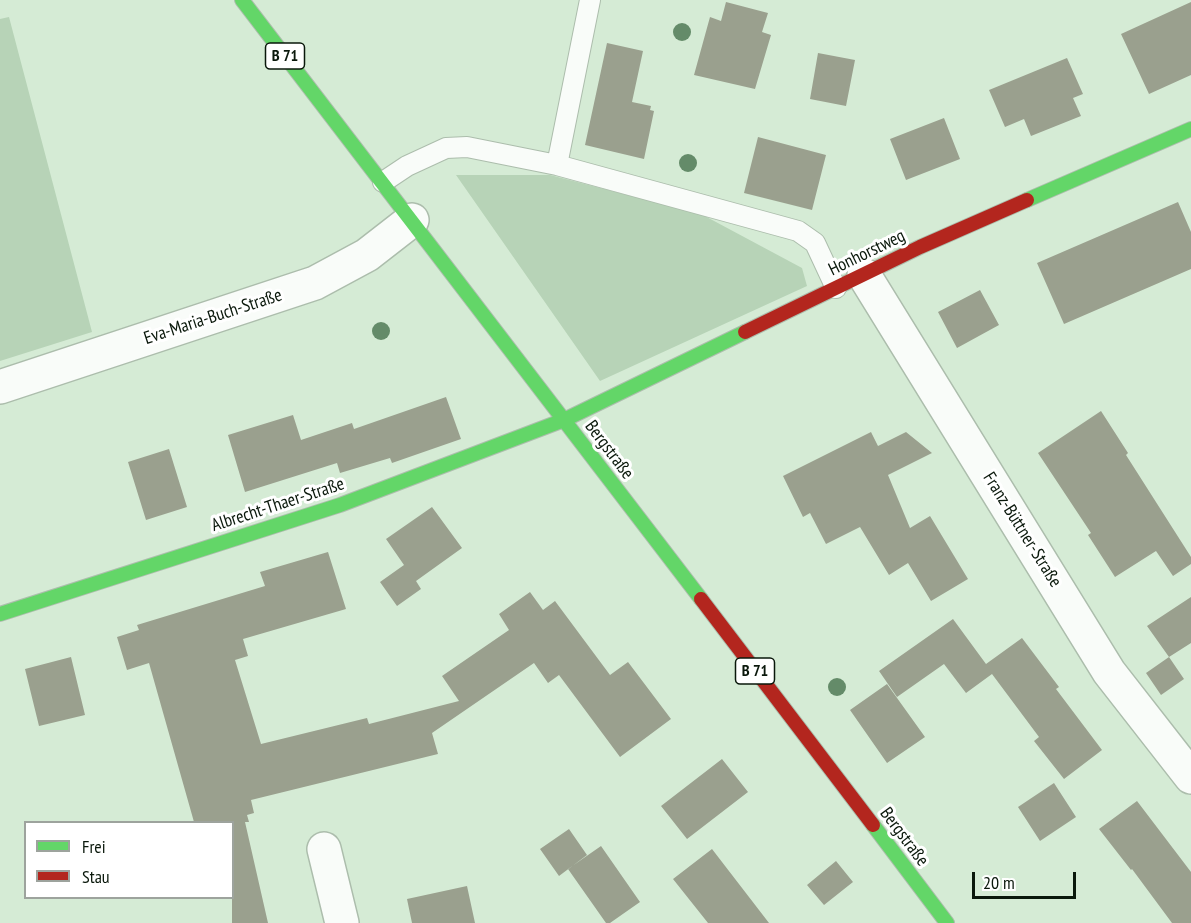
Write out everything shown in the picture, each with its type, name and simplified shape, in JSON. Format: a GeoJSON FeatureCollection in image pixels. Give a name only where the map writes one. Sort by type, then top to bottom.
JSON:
{"type":"FeatureCollection","features":[{"type":"Feature","properties":{"kind":"street","name":"Bergstraße"},"geometry":{"type":"LineString","coordinates":[[242,0],[412,219],[947,923]]}},
{"type":"Feature","properties":{"kind":"street","name":"Honhorstweg"},"geometry":{"type":"LineString","coordinates":[[564,420],[920,247],[1191,129]]}},
{"type":"Feature","properties":{"kind":"street","name":"Eva-Maria-Buch-Straße"},"geometry":{"type":"LineString","coordinates":[[0,387],[315,283],[367,255],[412,219]]}},
{"type":"Feature","properties":{"kind":"street","name":"Franz-Büttner-Straße"},"geometry":{"type":"LineString","coordinates":[[850,281],[1109,672],[1191,777]]}},
{"type":"Feature","properties":{"kind":"street","name":"Albrecht-Thaer-Straße"},"geometry":{"type":"LineString","coordinates":[[0,614],[340,505],[564,420]]}},
{"type":"Feature","properties":{"kind":"street"},"geometry":{"type":"LineString","coordinates":[[324,849],[342,923]]}},
{"type":"Feature","properties":{"kind":"lane"},"geometry":{"type":"LineString","coordinates":[[556,165],[590,0]]}},
{"type":"Feature","properties":{"kind":"lane"},"geometry":{"type":"LineString","coordinates":[[383,182],[406,166],[446,148],[467,147],[556,165],[798,231],[815,243],[850,281]]}},
{"type":"Feature","properties":{"kind":"green space"},"geometry":{"type":"Polygon","coordinates":[[[9,17],[92,332],[0,361],[0,19],[9,17]]]}},
{"type":"Feature","properties":{"kind":"green space"},"geometry":{"type":"Polygon","coordinates":[[[456,175],[550,175],[701,214],[802,268],[807,286],[600,381],[456,175]]]}},
{"type":"Feature","properties":{"kind":"building"},"geometry":{"type":"Polygon","coordinates":[[[726,2],[768,13],[762,32],[771,35],[755,89],[694,75],[710,17],[721,21],[726,2]]]}},
{"type":"Feature","properties":{"kind":"building"},"geometry":{"type":"Polygon","coordinates":[[[1191,2],[1191,75],[1149,94],[1121,34],[1191,2]]]}},
{"type":"Feature","properties":{"kind":"building"},"geometry":{"type":"Polygon","coordinates":[[[607,43],[643,51],[632,102],[651,106],[650,110],[654,111],[644,159],[585,145],[607,43]]]}},
{"type":"Feature","properties":{"kind":"building"},"geometry":{"type":"Polygon","coordinates":[[[818,53],[855,60],[846,106],[810,99],[818,53]]]}},
{"type":"Feature","properties":{"kind":"building"},"geometry":{"type":"Polygon","coordinates":[[[1067,58],[1083,94],[1073,98],[1081,116],[1031,136],[1024,119],[1005,127],[989,90],[1067,58]]]}},
{"type":"Feature","properties":{"kind":"building"},"geometry":{"type":"Polygon","coordinates":[[[944,118],[960,159],[906,180],[890,139],[944,118]]]}},
{"type":"Feature","properties":{"kind":"building"},"geometry":{"type":"Polygon","coordinates":[[[758,137],[826,155],[812,210],[744,193],[758,137]]]}},
{"type":"Feature","properties":{"kind":"building"},"geometry":{"type":"Polygon","coordinates":[[[1178,202],[1191,232],[1191,269],[1064,324],[1037,263],[1178,202]]]}},
{"type":"Feature","properties":{"kind":"building"},"geometry":{"type":"Polygon","coordinates":[[[980,290],[999,325],[957,348],[938,312],[980,290]]]}},
{"type":"Feature","properties":{"kind":"building"},"geometry":{"type":"Polygon","coordinates":[[[446,397],[461,439],[392,463],[390,458],[340,473],[337,463],[245,492],[228,435],[293,415],[301,440],[352,423],[354,429],[446,397]]]}},
{"type":"Feature","properties":{"kind":"building"},"geometry":{"type":"Polygon","coordinates":[[[1101,411],[1128,453],[1126,455],[1191,557],[1191,564],[1173,576],[1156,551],[1115,577],[1088,535],[1091,533],[1038,453],[1101,411]]]}},
{"type":"Feature","properties":{"kind":"building"},"geometry":{"type":"Polygon","coordinates":[[[871,432],[878,446],[906,432],[932,453],[888,475],[910,528],[930,516],[968,579],[931,601],[908,563],[889,575],[860,527],[826,544],[810,513],[803,517],[783,476],[871,432]]]}},
{"type":"Feature","properties":{"kind":"building"},"geometry":{"type":"Polygon","coordinates":[[[169,449],[187,507],[146,520],[128,462],[169,449]]]}},
{"type":"Feature","properties":{"kind":"building"},"geometry":{"type":"Polygon","coordinates":[[[432,507],[462,548],[416,581],[421,589],[397,606],[380,582],[404,565],[386,539],[432,507]]]}},
{"type":"Feature","properties":{"kind":"building"},"geometry":{"type":"Polygon","coordinates":[[[328,552],[346,609],[243,639],[248,656],[235,660],[261,744],[367,718],[369,724],[459,701],[442,676],[509,630],[499,614],[530,592],[543,610],[555,601],[610,675],[628,662],[671,719],[620,757],[559,675],[548,683],[534,663],[432,733],[438,754],[251,800],[254,813],[247,815],[249,822],[245,822],[268,923],[232,923],[234,821],[194,821],[149,663],[127,670],[117,637],[139,630],[137,625],[265,586],[260,572],[328,552]]]}},
{"type":"Feature","properties":{"kind":"building"},"geometry":{"type":"Polygon","coordinates":[[[1191,597],[1191,643],[1169,657],[1147,626],[1191,597]]]}},
{"type":"Feature","properties":{"kind":"building"},"geometry":{"type":"Polygon","coordinates":[[[953,619],[986,664],[1022,638],[1059,687],[1056,689],[1102,750],[1064,779],[1034,741],[1039,737],[992,674],[966,693],[944,664],[897,697],[879,671],[953,619]]]}},
{"type":"Feature","properties":{"kind":"building"},"geometry":{"type":"Polygon","coordinates":[[[71,657],[85,715],[39,726],[25,669],[71,657]]]}},
{"type":"Feature","properties":{"kind":"building"},"geometry":{"type":"Polygon","coordinates":[[[1169,657],[1184,679],[1161,695],[1146,673],[1169,657]]]}},
{"type":"Feature","properties":{"kind":"building"},"geometry":{"type":"Polygon","coordinates":[[[887,684],[925,737],[887,763],[850,710],[887,684]]]}},
{"type":"Feature","properties":{"kind":"building"},"geometry":{"type":"Polygon","coordinates":[[[722,759],[748,792],[687,839],[661,806],[722,759]]]}},
{"type":"Feature","properties":{"kind":"building"},"geometry":{"type":"Polygon","coordinates":[[[1054,783],[1076,817],[1040,841],[1018,807],[1054,783]]]}},
{"type":"Feature","properties":{"kind":"building"},"geometry":{"type":"Polygon","coordinates":[[[1137,801],[1191,872],[1191,923],[1172,923],[1099,829],[1137,801]]]}},
{"type":"Feature","properties":{"kind":"building"},"geometry":{"type":"Polygon","coordinates":[[[569,829],[587,855],[559,876],[540,849],[569,829]]]}},
{"type":"Feature","properties":{"kind":"building"},"geometry":{"type":"Polygon","coordinates":[[[601,846],[640,902],[610,923],[606,923],[568,869],[601,846]]]}},
{"type":"Feature","properties":{"kind":"building"},"geometry":{"type":"Polygon","coordinates":[[[712,849],[769,923],[708,923],[673,879],[712,849]]]}},
{"type":"Feature","properties":{"kind":"building"},"geometry":{"type":"Polygon","coordinates":[[[836,861],[853,882],[824,905],[807,885],[836,861]]]}},
{"type":"Feature","properties":{"kind":"building"},"geometry":{"type":"Polygon","coordinates":[[[467,886],[475,923],[412,923],[407,899],[467,886]]]}},
{"type":"Feature","properties":{"kind":"traffic: fast"},"geometry":{"type":"LineString","coordinates":[[242,0],[701,599]]}},
{"type":"Feature","properties":{"kind":"traffic: fast"},"geometry":{"type":"LineString","coordinates":[[1027,200],[1191,129]]}},
{"type":"Feature","properties":{"kind":"traffic: fast"},"geometry":{"type":"LineString","coordinates":[[0,614],[340,505],[564,420],[745,332]]}},
{"type":"Feature","properties":{"kind":"traffic: fast"},"geometry":{"type":"LineString","coordinates":[[873,825],[947,923]]}},
{"type":"Feature","properties":{"kind":"traffic: jam"},"geometry":{"type":"LineString","coordinates":[[745,332],[920,247],[1027,200]]}},
{"type":"Feature","properties":{"kind":"traffic: jam"},"geometry":{"type":"LineString","coordinates":[[701,599],[873,825]]}}]}
